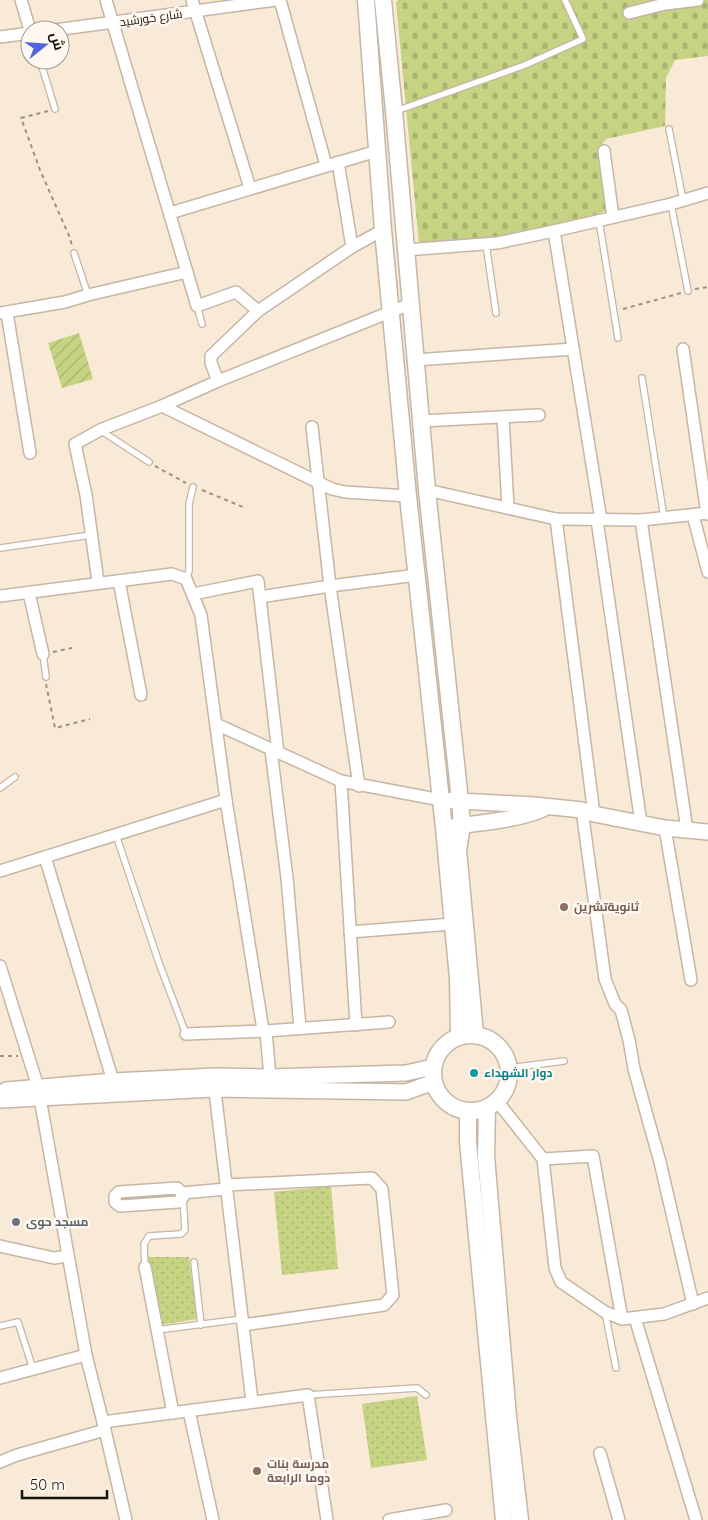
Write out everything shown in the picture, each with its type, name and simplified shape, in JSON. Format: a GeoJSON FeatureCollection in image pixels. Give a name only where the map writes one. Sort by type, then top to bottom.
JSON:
{"type":"FeatureCollection","features":[{"type":"Feature","properties":{"kind":"main road"},"geometry":{"type":"LineString","coordinates":[[366,0],[383,230],[408,496],[444,828],[460,1004],[467,1035]]}},
{"type":"Feature","properties":{"kind":"main road"},"geometry":{"type":"LineString","coordinates":[[383,0],[427,490],[462,825],[458,850],[467,1035]]}},
{"type":"Feature","properties":{"kind":"main road"},"geometry":{"type":"LineString","coordinates":[[467,1035],[490,1039],[506,1057],[509,1068],[504,1092],[492,1104],[478,1111],[468,1111],[450,1105],[442,1098],[433,1074],[436,1057],[442,1048],[450,1040],[467,1035]]}},
{"type":"Feature","properties":{"kind":"main road"},"geometry":{"type":"LineString","coordinates":[[492,1104],[486,1156],[508,1417],[520,1520]]}},
{"type":"Feature","properties":{"kind":"main road"},"geometry":{"type":"LineString","coordinates":[[468,1111],[468,1142],[504,1520]]}},
{"type":"Feature","properties":{"kind":"street"},"geometry":{"type":"LineString","coordinates":[[21,0],[27,20]]}},
{"type":"Feature","properties":{"kind":"street"},"geometry":{"type":"LineString","coordinates":[[106,0],[197,306],[236,292],[258,311]]}},
{"type":"Feature","properties":{"kind":"street"},"geometry":{"type":"LineString","coordinates":[[278,0],[326,165]]}},
{"type":"Feature","properties":{"kind":"street","name":"شارع خورشيد"},"geometry":{"type":"LineString","coordinates":[[70,28],[113,23],[194,6],[278,0]]}},
{"type":"Feature","properties":{"kind":"street"},"geometry":{"type":"LineString","coordinates":[[629,13],[665,4],[698,0]]}},
{"type":"Feature","properties":{"kind":"street"},"geometry":{"type":"LineString","coordinates":[[194,6],[250,188]]}},
{"type":"Feature","properties":{"kind":"street"},"geometry":{"type":"LineString","coordinates":[[0,37],[20,34]]}},
{"type":"Feature","properties":{"kind":"street"},"geometry":{"type":"LineString","coordinates":[[604,151],[613,216]]}},
{"type":"Feature","properties":{"kind":"street"},"geometry":{"type":"LineString","coordinates":[[170,213],[326,165],[377,152]]}},
{"type":"Feature","properties":{"kind":"street"},"geometry":{"type":"LineString","coordinates":[[338,162],[352,247]]}},
{"type":"Feature","properties":{"kind":"street"},"geometry":{"type":"LineString","coordinates":[[405,250],[486,244],[554,231],[671,204],[708,193]]}},
{"type":"Feature","properties":{"kind":"street"},"geometry":{"type":"LineString","coordinates":[[218,381],[211,356],[258,311],[352,247],[383,230]]}},
{"type":"Feature","properties":{"kind":"street"},"geometry":{"type":"LineString","coordinates":[[554,231],[599,520],[641,823]]}},
{"type":"Feature","properties":{"kind":"street"},"geometry":{"type":"LineString","coordinates":[[30,453],[4,313],[65,302],[88,294],[187,272]]}},
{"type":"Feature","properties":{"kind":"street"},"geometry":{"type":"LineString","coordinates":[[98,582],[86,495],[75,444],[100,430],[410,304]]}},
{"type":"Feature","properties":{"kind":"street"},"geometry":{"type":"LineString","coordinates":[[415,360],[573,349]]}},
{"type":"Feature","properties":{"kind":"street"},"geometry":{"type":"LineString","coordinates":[[427,490],[556,519],[641,520],[708,514],[683,349]]}},
{"type":"Feature","properties":{"kind":"street"},"geometry":{"type":"LineString","coordinates":[[162,406],[332,489],[345,492],[408,496]]}},
{"type":"Feature","properties":{"kind":"street"},"geometry":{"type":"LineString","coordinates":[[421,421],[539,415]]}},
{"type":"Feature","properties":{"kind":"street"},"geometry":{"type":"LineString","coordinates":[[503,417],[508,508]]}},
{"type":"Feature","properties":{"kind":"street"},"geometry":{"type":"LineString","coordinates":[[312,427],[330,586],[359,786]]}},
{"type":"Feature","properties":{"kind":"street"},"geometry":{"type":"LineString","coordinates":[[692,515],[708,572]]}},
{"type":"Feature","properties":{"kind":"street"},"geometry":{"type":"LineString","coordinates":[[556,519],[605,979],[615,1004],[621,1010],[634,1069],[660,1162],[693,1304]]}},
{"type":"Feature","properties":{"kind":"street"},"geometry":{"type":"LineString","coordinates":[[641,520],[687,830]]}},
{"type":"Feature","properties":{"kind":"street"},"geometry":{"type":"LineString","coordinates":[[0,596],[172,574],[186,579],[201,615],[226,800],[270,1077]]}},
{"type":"Feature","properties":{"kind":"street"},"geometry":{"type":"LineString","coordinates":[[260,597],[416,575]]}},
{"type":"Feature","properties":{"kind":"street"},"geometry":{"type":"LineString","coordinates":[[118,581],[141,695]]}},
{"type":"Feature","properties":{"kind":"street"},"geometry":{"type":"LineString","coordinates":[[193,594],[258,582],[300,1028]]}},
{"type":"Feature","properties":{"kind":"street"},"geometry":{"type":"LineString","coordinates":[[29,593],[43,654]]}},
{"type":"Feature","properties":{"kind":"street"},"geometry":{"type":"LineString","coordinates":[[216,724],[341,782],[359,786],[441,800],[534,805],[588,812],[665,828],[708,832]]}},
{"type":"Feature","properties":{"kind":"street"},"geometry":{"type":"LineString","coordinates":[[341,782],[356,1025]]}},
{"type":"Feature","properties":{"kind":"street"},"geometry":{"type":"LineString","coordinates":[[0,871],[226,800]]}},
{"type":"Feature","properties":{"kind":"street"},"geometry":{"type":"LineString","coordinates":[[444,828],[517,817],[547,807]]}},
{"type":"Feature","properties":{"kind":"street"},"geometry":{"type":"LineString","coordinates":[[665,828],[691,980]]}},
{"type":"Feature","properties":{"kind":"street"},"geometry":{"type":"LineString","coordinates":[[45,857],[113,1081]]}},
{"type":"Feature","properties":{"kind":"street"},"geometry":{"type":"LineString","coordinates":[[350,932],[452,924]]}},
{"type":"Feature","properties":{"kind":"street"},"geometry":{"type":"LineString","coordinates":[[0,966],[39,1093],[86,1355],[126,1520]]}},
{"type":"Feature","properties":{"kind":"street"},"geometry":{"type":"LineString","coordinates":[[186,1034],[264,1031],[389,1022]]}},
{"type":"Feature","properties":{"kind":"street"},"geometry":{"type":"LineString","coordinates":[[0,1090],[39,1093],[214,1083],[270,1077],[433,1074]]}},
{"type":"Feature","properties":{"kind":"street"},"geometry":{"type":"LineString","coordinates":[[0,1100],[113,1081],[214,1083],[406,1092],[433,1074]]}},
{"type":"Feature","properties":{"kind":"street"},"geometry":{"type":"LineString","coordinates":[[214,1083],[252,1402]]}},
{"type":"Feature","properties":{"kind":"street"},"geometry":{"type":"LineString","coordinates":[[492,1104],[543,1159],[555,1268],[561,1282],[605,1312],[622,1319],[664,1314],[708,1298]]}},
{"type":"Feature","properties":{"kind":"street"},"geometry":{"type":"LineString","coordinates":[[543,1159],[593,1156],[622,1319]]}},
{"type":"Feature","properties":{"kind":"street"},"geometry":{"type":"LineString","coordinates":[[183,1195],[177,1188],[119,1192],[115,1196],[115,1202],[120,1206],[178,1202],[183,1195],[226,1187],[372,1178],[382,1189],[393,1295],[384,1305],[243,1322]]}},
{"type":"Feature","properties":{"kind":"street"},"geometry":{"type":"LineString","coordinates":[[0,1246],[54,1258],[68,1256]]}},
{"type":"Feature","properties":{"kind":"street"},"geometry":{"type":"LineString","coordinates":[[145,1268],[173,1413]]}},
{"type":"Feature","properties":{"kind":"street"},"geometry":{"type":"LineString","coordinates":[[635,1318],[696,1520]]}},
{"type":"Feature","properties":{"kind":"street"},"geometry":{"type":"LineString","coordinates":[[0,1378],[86,1355]]}},
{"type":"Feature","properties":{"kind":"street"},"geometry":{"type":"LineString","coordinates":[[0,1462],[104,1426],[173,1413],[308,1395],[327,1520]]}},
{"type":"Feature","properties":{"kind":"street"},"geometry":{"type":"LineString","coordinates":[[188,1411],[213,1520]]}},
{"type":"Feature","properties":{"kind":"street"},"geometry":{"type":"LineString","coordinates":[[600,1453],[619,1520]]}},
{"type":"Feature","properties":{"kind":"street"},"geometry":{"type":"LineString","coordinates":[[389,1520],[446,1510]]}},
{"type":"Feature","properties":{"kind":"lane"},"geometry":{"type":"LineString","coordinates":[[394,111],[525,65],[583,39],[566,0]]}},
{"type":"Feature","properties":{"kind":"lane"},"geometry":{"type":"LineString","coordinates":[[43,70],[55,109]]}},
{"type":"Feature","properties":{"kind":"lane"},"geometry":{"type":"LineString","coordinates":[[669,128],[683,200]]}},
{"type":"Feature","properties":{"kind":"lane"},"geometry":{"type":"LineString","coordinates":[[671,204],[688,291]]}},
{"type":"Feature","properties":{"kind":"lane"},"geometry":{"type":"LineString","coordinates":[[599,220],[618,338]]}},
{"type":"Feature","properties":{"kind":"lane"},"geometry":{"type":"LineString","coordinates":[[486,244],[496,312]]}},
{"type":"Feature","properties":{"kind":"lane"},"geometry":{"type":"LineString","coordinates":[[74,253],[88,294]]}},
{"type":"Feature","properties":{"kind":"lane"},"geometry":{"type":"LineString","coordinates":[[197,306],[202,324]]}},
{"type":"Feature","properties":{"kind":"lane"},"geometry":{"type":"LineString","coordinates":[[642,378],[664,518]]}},
{"type":"Feature","properties":{"kind":"lane"},"geometry":{"type":"LineString","coordinates":[[100,430],[149,462]]}},
{"type":"Feature","properties":{"kind":"lane"},"geometry":{"type":"LineString","coordinates":[[186,579],[188,571],[189,504],[193,487]]}},
{"type":"Feature","properties":{"kind":"lane"},"geometry":{"type":"LineString","coordinates":[[0,548],[92,535]]}},
{"type":"Feature","properties":{"kind":"lane"},"geometry":{"type":"LineString","coordinates":[[43,654],[46,677]]}},
{"type":"Feature","properties":{"kind":"lane"},"geometry":{"type":"LineString","coordinates":[[0,788],[15,776]]}},
{"type":"Feature","properties":{"kind":"lane"},"geometry":{"type":"LineString","coordinates":[[116,835],[159,963],[186,1034]]}},
{"type":"Feature","properties":{"kind":"lane"},"geometry":{"type":"LineString","coordinates":[[509,1068],[564,1061]]}},
{"type":"Feature","properties":{"kind":"lane"},"geometry":{"type":"LineString","coordinates":[[145,1268],[144,1244],[149,1236],[181,1234],[185,1230],[183,1195]]}},
{"type":"Feature","properties":{"kind":"lane"},"geometry":{"type":"LineString","coordinates":[[194,1262],[201,1325]]}},
{"type":"Feature","properties":{"kind":"lane"},"geometry":{"type":"LineString","coordinates":[[605,1312],[616,1368]]}},
{"type":"Feature","properties":{"kind":"lane"},"geometry":{"type":"LineString","coordinates":[[0,1326],[18,1322],[33,1369]]}},
{"type":"Feature","properties":{"kind":"lane"},"geometry":{"type":"LineString","coordinates":[[157,1330],[243,1322]]}},
{"type":"Feature","properties":{"kind":"lane"},"geometry":{"type":"LineString","coordinates":[[308,1395],[417,1388],[426,1395]]}},
{"type":"Feature","properties":{"kind":"path"},"geometry":{"type":"LineString","coordinates":[[55,109],[21,118],[40,170],[70,238],[74,253]]}},
{"type":"Feature","properties":{"kind":"path"},"geometry":{"type":"LineString","coordinates":[[613,311],[708,287]]}},
{"type":"Feature","properties":{"kind":"path"},"geometry":{"type":"LineString","coordinates":[[43,654],[72,648]]}},
{"type":"Feature","properties":{"kind":"path"},"geometry":{"type":"LineString","coordinates":[[46,677],[55,728],[90,720]]}},
{"type":"Feature","properties":{"kind":"path"},"geometry":{"type":"LineString","coordinates":[[0,1056],[27,1056]]}},
{"type":"Feature","properties":{"kind":"green space"},"geometry":{"type":"Polygon","coordinates":[[[398,0],[708,0],[708,56],[675,60],[666,78],[665,126],[606,139],[600,147],[608,210],[588,217],[499,239],[419,244],[396,2],[398,0]]]}},
{"type":"Feature","properties":{"kind":"green space"},"geometry":{"type":"Polygon","coordinates":[[[79,333],[93,379],[62,388],[48,343],[79,333]]]}},
{"type":"Feature","properties":{"kind":"green space"},"geometry":{"type":"Polygon","coordinates":[[[331,1186],[338,1269],[282,1275],[274,1192],[331,1186]]]}},
{"type":"Feature","properties":{"kind":"green space"},"geometry":{"type":"Polygon","coordinates":[[[147,1257],[189,1257],[197,1319],[160,1325],[147,1257]]]}},
{"type":"Feature","properties":{"kind":"green space"},"geometry":{"type":"Polygon","coordinates":[[[417,1396],[427,1460],[371,1468],[362,1404],[417,1396]]]}},
{"type":"Feature","properties":{"kind":"place","name":"ثانويةتشرين"},"geometry":{"type":"Point","coordinates":[564,907]}},
{"type":"Feature","properties":{"kind":"place","name":"دوار الشهداء"},"geometry":{"type":"Point","coordinates":[474,1073]}},
{"type":"Feature","properties":{"kind":"place","name":"مسجد حوى"},"geometry":{"type":"Point","coordinates":[16,1222]}},
{"type":"Feature","properties":{"kind":"place","name":"مدرسة بنات دوما الرابعة"},"geometry":{"type":"Point","coordinates":[257,1471]}}]}
